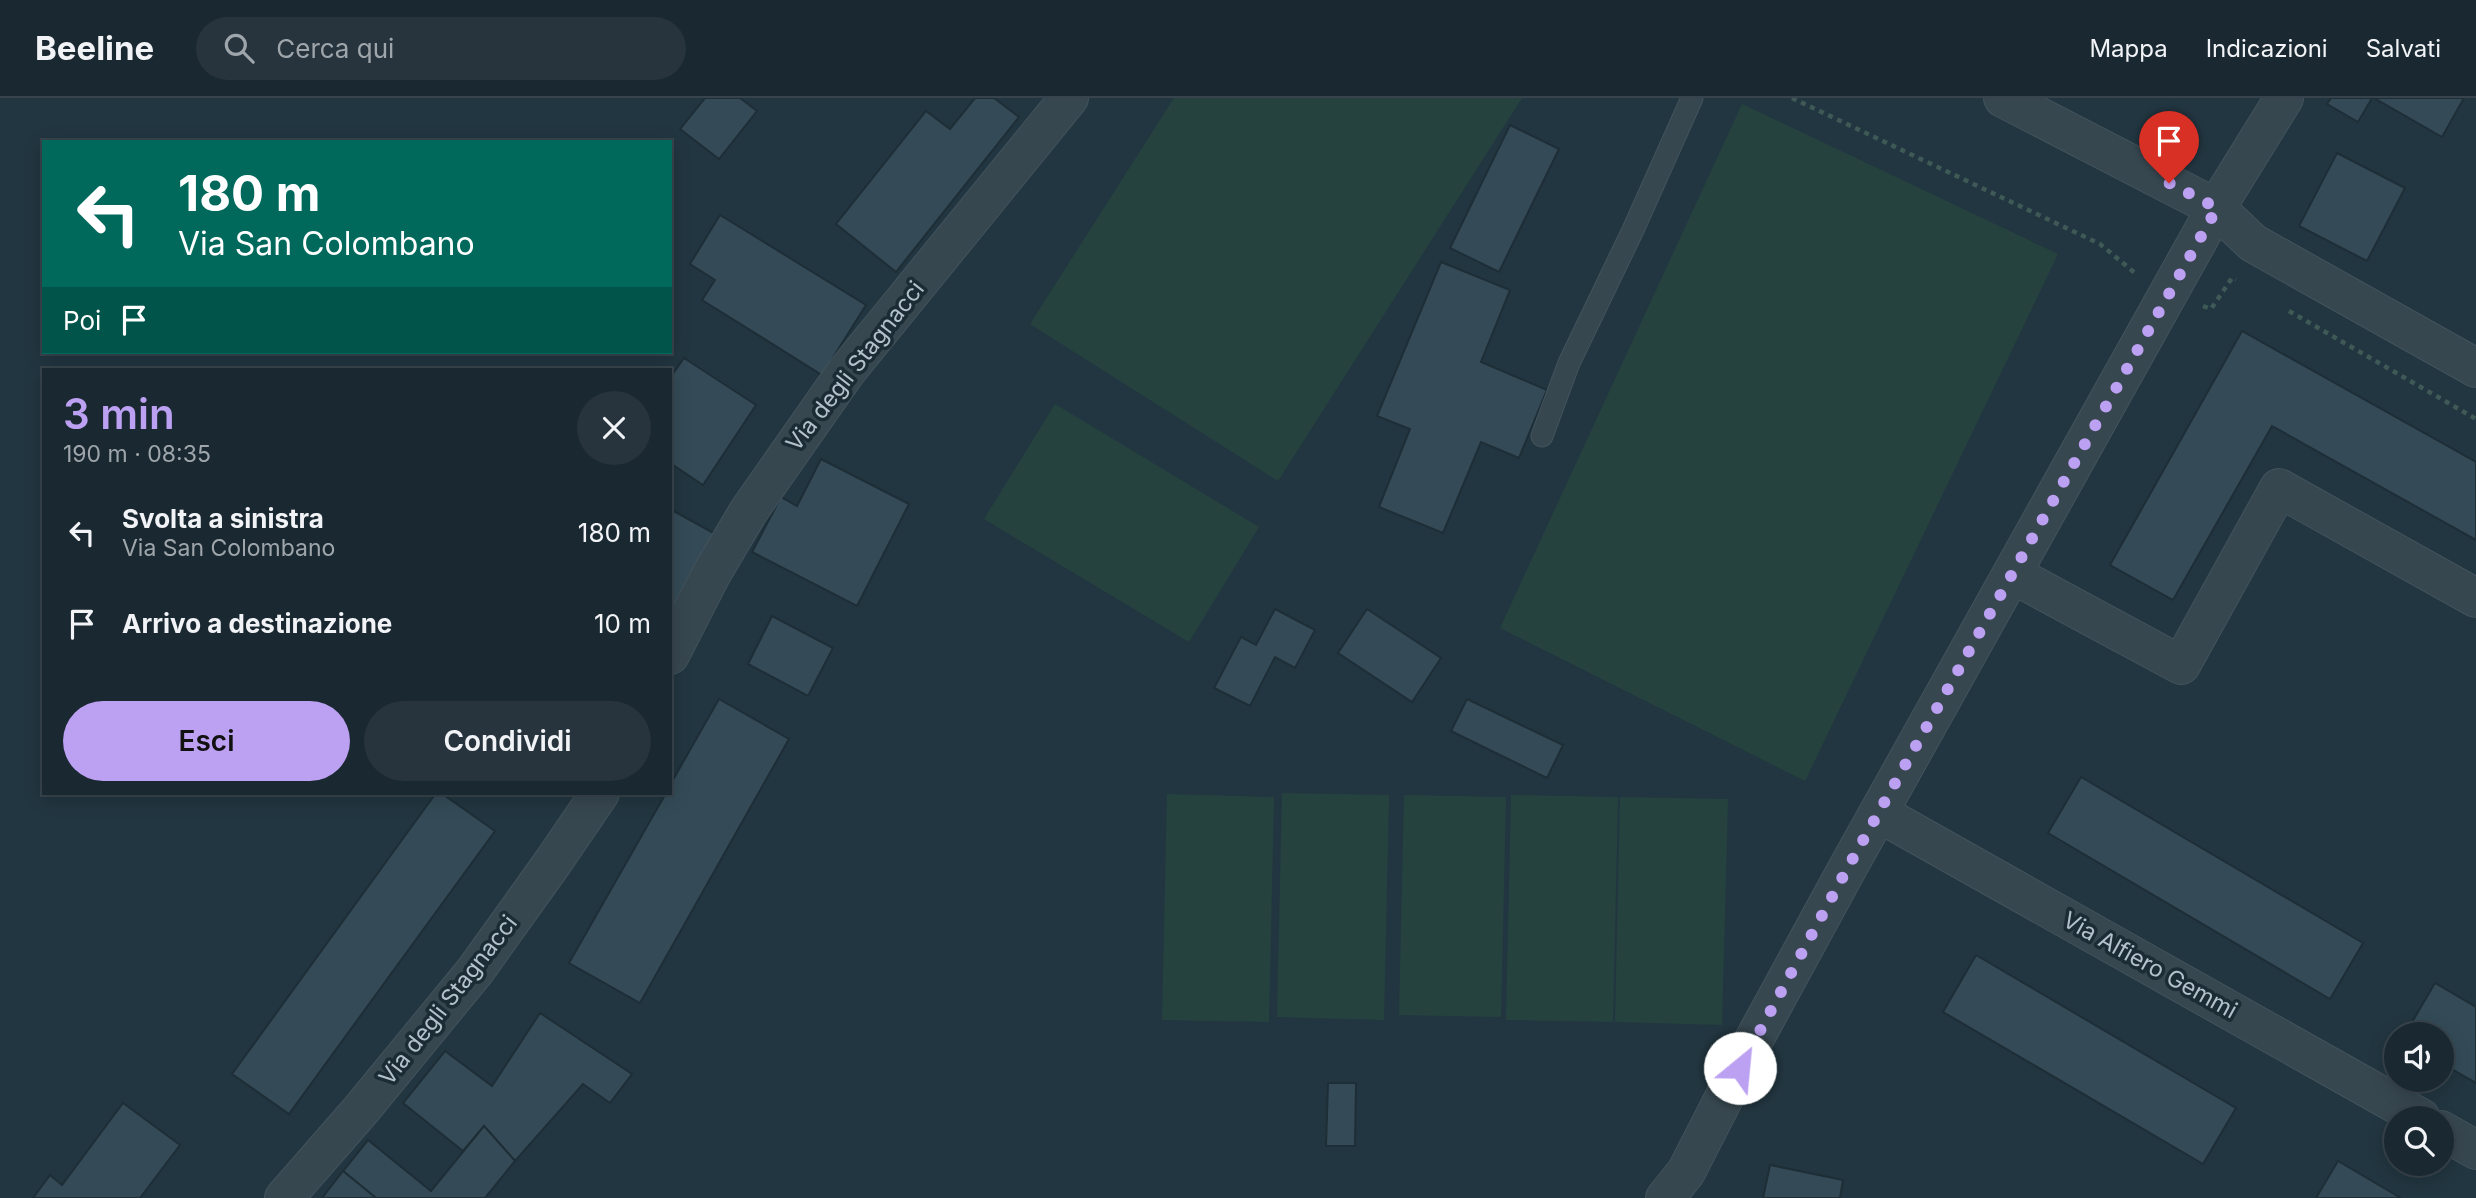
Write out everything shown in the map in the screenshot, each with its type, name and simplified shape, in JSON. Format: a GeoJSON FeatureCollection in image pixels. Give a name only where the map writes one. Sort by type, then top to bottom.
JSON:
{"type":"FeatureCollection","features":[{"type":"Feature","properties":{"kind":"street","name":"Via degli Stagnacci"},"geometry":{"type":"LineString","coordinates":[[672,651],[736,533],[821,405],[1069,98]]}},
{"type":"Feature","properties":{"kind":"street"},"geometry":{"type":"LineString","coordinates":[[2003,98],[2217,208],[2253,243],[2476,368]]}},
{"type":"Feature","properties":{"kind":"street"},"geometry":{"type":"LineString","coordinates":[[1675,1193],[1750,1047],[1879,813],[2169,292],[2284,98]]}},
{"type":"Feature","properties":{"kind":"street"},"geometry":{"type":"LineString","coordinates":[[2012,574],[2181,665],[2279,488],[2476,598]]}},
{"type":"Feature","properties":{"kind":"street","name":"Via degli Stagnacci"},"geometry":{"type":"LineString","coordinates":[[284,1198],[360,1111],[475,971],[599,795]]}},
{"type":"Feature","properties":{"kind":"street","name":"Via Alfiero Gemmi"},"geometry":{"type":"LineString","coordinates":[[1879,813],[2400,1106]]}},
{"type":"Feature","properties":{"kind":"street"},"geometry":{"type":"LineString","coordinates":[[2454,1137],[2476,1150]]}},
{"type":"Feature","properties":{"kind":"lane"},"geometry":{"type":"LineString","coordinates":[[1542,436],[1569,363],[1692,98]]}},
{"type":"Feature","properties":{"kind":"path"},"geometry":{"type":"LineString","coordinates":[[1792,98],[2100,244],[2130,270],[2169,292],[2211,309],[2232,278],[2244,285]]}},
{"type":"Feature","properties":{"kind":"path"},"geometry":{"type":"LineString","coordinates":[[2279,305],[2476,419]]}},
{"type":"Feature","properties":{"kind":"green space"},"geometry":{"type":"Polygon","coordinates":[[[1174,98],[1522,98],[1278,481],[1030,324],[1174,98]]]}},
{"type":"Feature","properties":{"kind":"green space"},"geometry":{"type":"Polygon","coordinates":[[[1742,104],[2058,254],[1805,781],[1500,628],[1742,104]]]}},
{"type":"Feature","properties":{"kind":"green space"},"geometry":{"type":"Polygon","coordinates":[[[1055,404],[1259,527],[1189,642],[984,519],[1055,404]]]}},
{"type":"Feature","properties":{"kind":"green space"},"geometry":{"type":"Polygon","coordinates":[[[1282,793],[1389,795],[1384,1020],[1277,1017],[1282,793]]]}},
{"type":"Feature","properties":{"kind":"green space"},"geometry":{"type":"Polygon","coordinates":[[[1167,794],[1274,797],[1269,1022],[1162,1020],[1167,794]]]}},
{"type":"Feature","properties":{"kind":"green space"},"geometry":{"type":"Polygon","coordinates":[[[1404,795],[1506,797],[1501,1017],[1399,1015],[1404,795]]]}},
{"type":"Feature","properties":{"kind":"green space"},"geometry":{"type":"Polygon","coordinates":[[[1511,795],[1618,797],[1613,1022],[1506,1020],[1511,795]]]}},
{"type":"Feature","properties":{"kind":"green space"},"geometry":{"type":"Polygon","coordinates":[[[1620,797],[1728,799],[1722,1025],[1615,1022],[1620,797]]]}},
{"type":"Feature","properties":{"kind":"building"},"geometry":{"type":"Polygon","coordinates":[[[705,98],[740,98],[757,111],[719,159],[680,129],[705,98]]]}},
{"type":"Feature","properties":{"kind":"building"},"geometry":{"type":"Polygon","coordinates":[[[975,98],[994,98],[1019,117],[896,272],[836,224],[926,111],[950,129],[975,98]]]}},
{"type":"Feature","properties":{"kind":"building"},"geometry":{"type":"Polygon","coordinates":[[[2331,98],[2372,98],[2358,122],[2327,104],[2331,98]]]}},
{"type":"Feature","properties":{"kind":"building"},"geometry":{"type":"Polygon","coordinates":[[[2374,98],[2464,98],[2442,137],[2374,98]]]}},
{"type":"Feature","properties":{"kind":"building"},"geometry":{"type":"Polygon","coordinates":[[[1510,125],[1559,149],[1499,272],[1450,248],[1510,125]]]}},
{"type":"Feature","properties":{"kind":"building"},"geometry":{"type":"Polygon","coordinates":[[[2337,153],[2405,188],[2367,261],[2299,226],[2337,153]]]}},
{"type":"Feature","properties":{"kind":"building"},"geometry":{"type":"Polygon","coordinates":[[[720,215],[866,305],[822,375],[702,300],[715,280],[690,264],[720,215]]]}},
{"type":"Feature","properties":{"kind":"building"},"geometry":{"type":"Polygon","coordinates":[[[1441,262],[1510,290],[1481,362],[1547,390],[1519,458],[1481,442],[1443,533],[1379,507],[1410,429],[1377,416],[1441,262]]]}},
{"type":"Feature","properties":{"kind":"building"},"geometry":{"type":"Polygon","coordinates":[[[2242,331],[2476,462],[2476,540],[2272,426],[2173,600],[2110,565],[2242,331]]]}},
{"type":"Feature","properties":{"kind":"building"},"geometry":{"type":"Polygon","coordinates":[[[684,358],[756,405],[703,485],[672,464],[672,375],[684,358]]]}},
{"type":"Feature","properties":{"kind":"building"},"geometry":{"type":"Polygon","coordinates":[[[821,459],[909,504],[857,606],[752,552],[781,497],[797,506],[821,459]]]}},
{"type":"Feature","properties":{"kind":"building"},"geometry":{"type":"Polygon","coordinates":[[[672,510],[719,536],[672,627],[672,510]]]}},
{"type":"Feature","properties":{"kind":"building"},"geometry":{"type":"Polygon","coordinates":[[[1275,609],[1315,630],[1295,668],[1275,657],[1250,706],[1214,688],[1241,637],[1256,645],[1275,609]]]}},
{"type":"Feature","properties":{"kind":"building"},"geometry":{"type":"Polygon","coordinates":[[[1367,609],[1441,658],[1412,702],[1338,653],[1367,609]]]}},
{"type":"Feature","properties":{"kind":"building"},"geometry":{"type":"Polygon","coordinates":[[[772,616],[833,648],[808,696],[748,664],[772,616]]]}},
{"type":"Feature","properties":{"kind":"building"},"geometry":{"type":"Polygon","coordinates":[[[719,699],[789,739],[640,1003],[569,963],[665,795],[672,795],[672,781],[719,699]]]}},
{"type":"Feature","properties":{"kind":"building"},"geometry":{"type":"Polygon","coordinates":[[[1467,699],[1563,745],[1547,778],[1451,731],[1467,699]]]}},
{"type":"Feature","properties":{"kind":"building"},"geometry":{"type":"Polygon","coordinates":[[[2081,777],[2363,943],[2330,999],[2048,833],[2081,777]]]}},
{"type":"Feature","properties":{"kind":"building"},"geometry":{"type":"Polygon","coordinates":[[[435,795],[444,795],[495,831],[289,1114],[232,1074],[435,795]]]}},
{"type":"Feature","properties":{"kind":"building"},"geometry":{"type":"Polygon","coordinates":[[[1976,955],[2236,1108],[2203,1164],[1943,1012],[1976,955]]]}},
{"type":"Feature","properties":{"kind":"building"},"geometry":{"type":"Polygon","coordinates":[[[2435,983],[2476,1007],[2476,1083],[2454,1070],[2454,1022],[2412,1022],[2435,983]]]}},
{"type":"Feature","properties":{"kind":"building"},"geometry":{"type":"Polygon","coordinates":[[[540,1013],[632,1074],[610,1103],[583,1084],[515,1161],[484,1126],[463,1151],[403,1103],[445,1051],[492,1086],[540,1013]]]}},
{"type":"Feature","properties":{"kind":"building"},"geometry":{"type":"Polygon","coordinates":[[[1328,1083],[1356,1083],[1355,1146],[1326,1146],[1328,1083]]]}},
{"type":"Feature","properties":{"kind":"building"},"geometry":{"type":"Polygon","coordinates":[[[123,1103],[180,1145],[140,1198],[33,1198],[50,1175],[62,1185],[123,1103]]]}},
{"type":"Feature","properties":{"kind":"building"},"geometry":{"type":"Polygon","coordinates":[[[484,1126],[515,1161],[485,1198],[376,1198],[343,1171],[368,1140],[431,1191],[484,1126]]]}},
{"type":"Feature","properties":{"kind":"building"},"geometry":{"type":"Polygon","coordinates":[[[2338,1161],[2401,1198],[2316,1198],[2338,1161]]]}},
{"type":"Feature","properties":{"kind":"building"},"geometry":{"type":"Polygon","coordinates":[[[1770,1165],[1843,1180],[1840,1198],[1763,1198],[1770,1165]]]}},
{"type":"Feature","properties":{"kind":"building"},"geometry":{"type":"Polygon","coordinates":[[[343,1171],[376,1198],[322,1198],[343,1171]]]}},
{"type":"Feature","properties":{"kind":"route"},"geometry":{"type":"LineString","coordinates":[[1740,1068],[1847,869],[2217,208],[2169,183]]}}]}
